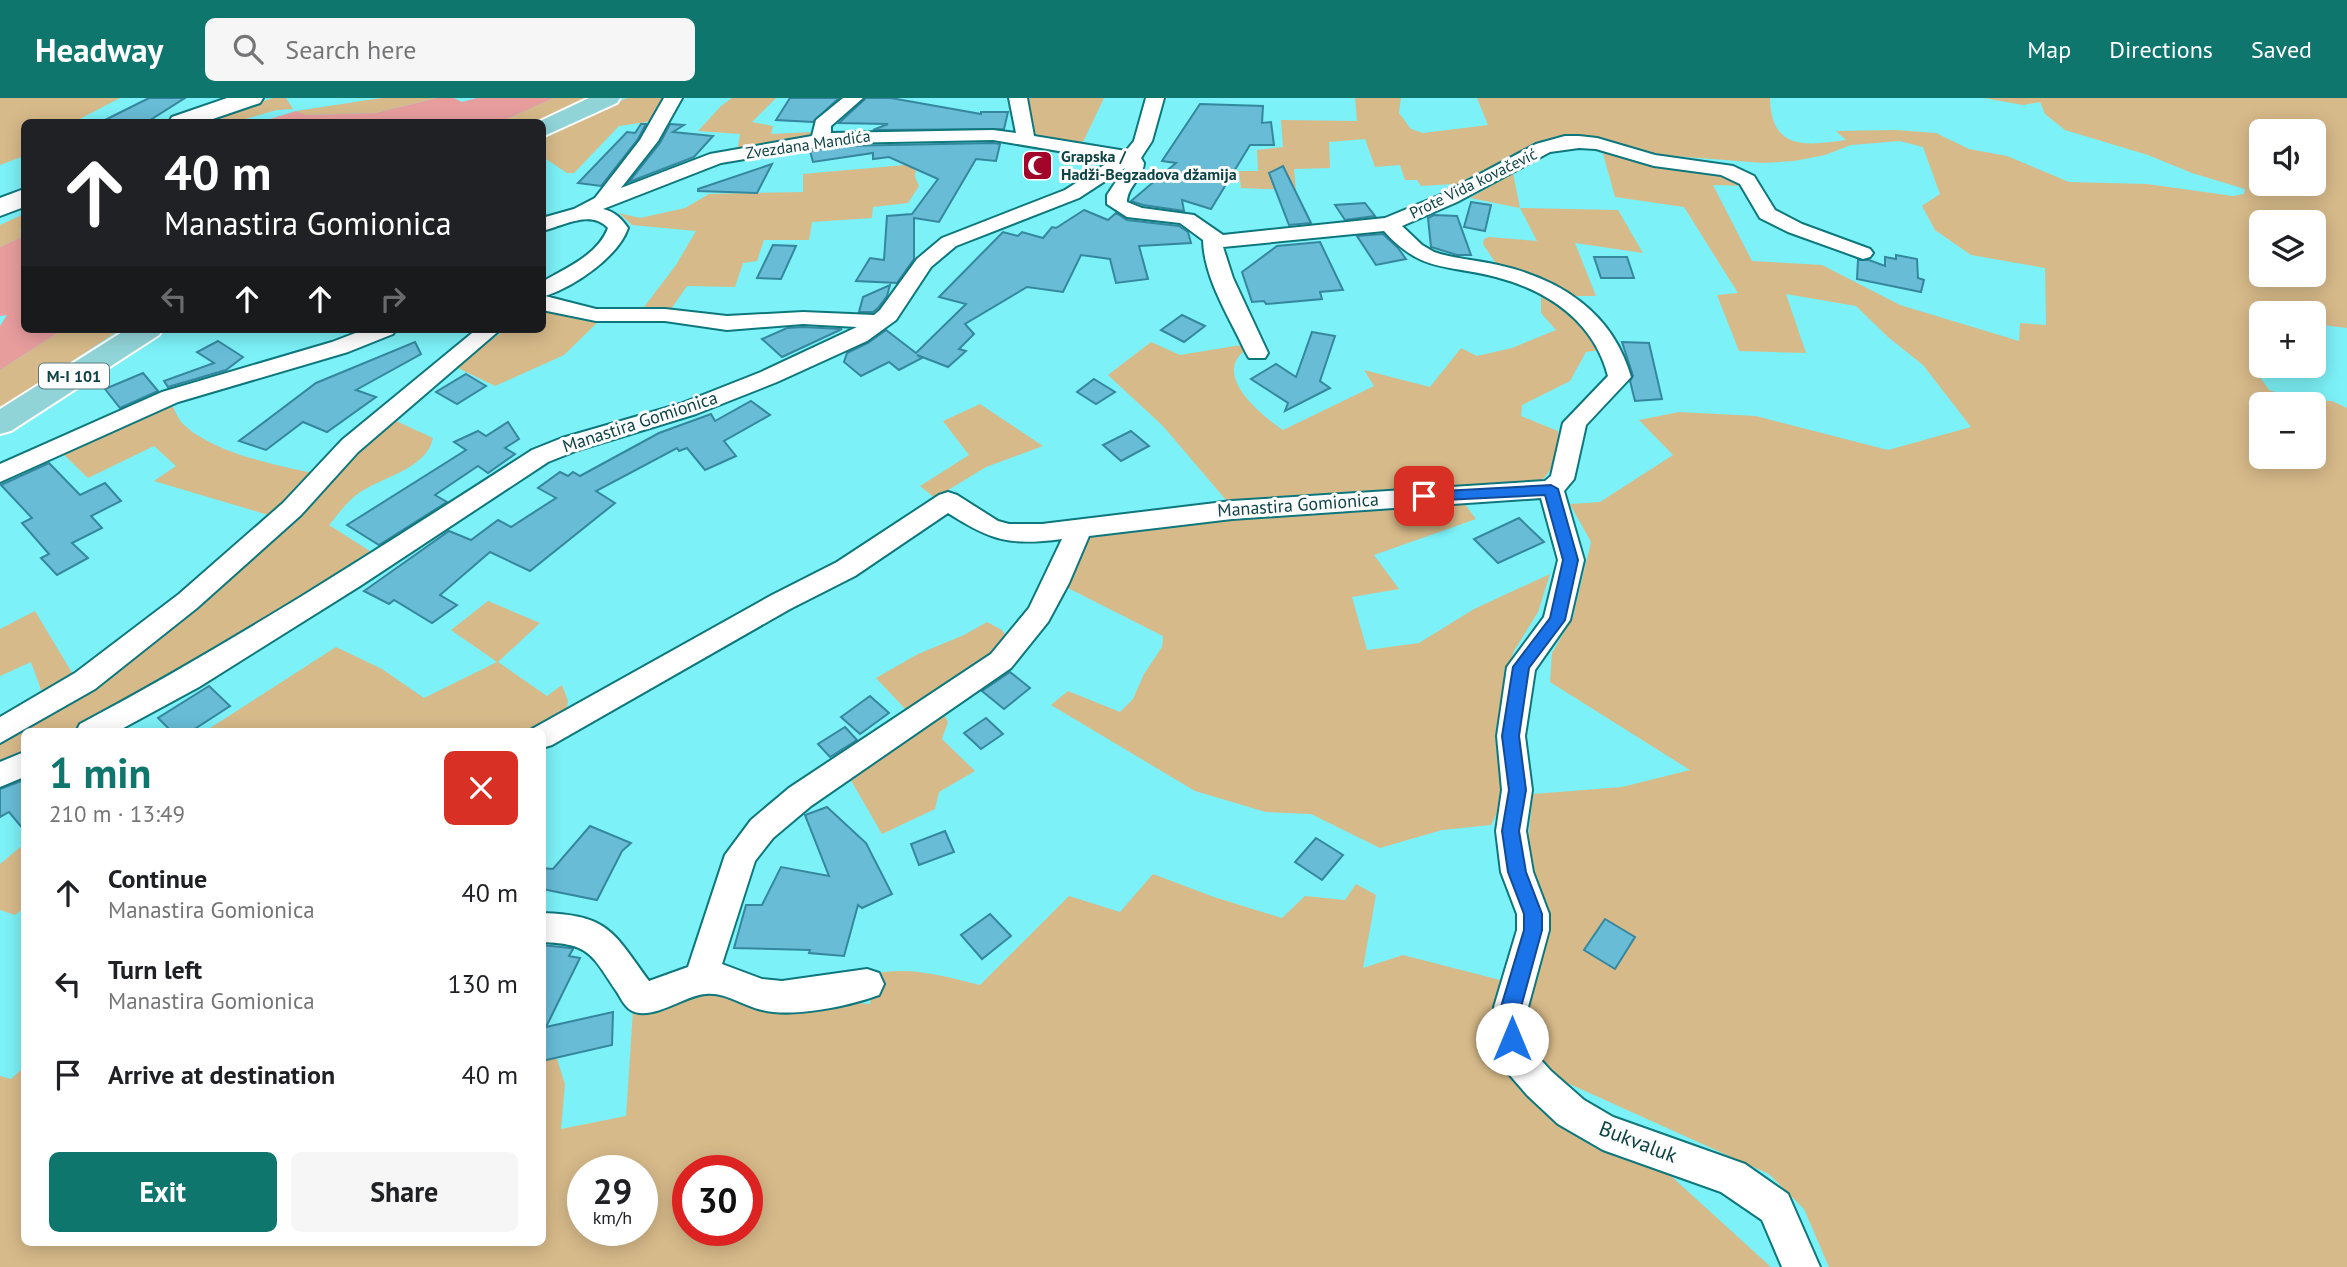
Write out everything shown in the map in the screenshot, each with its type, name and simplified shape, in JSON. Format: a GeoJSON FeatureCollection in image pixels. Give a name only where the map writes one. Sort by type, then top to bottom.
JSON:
{"type":"FeatureCollection","features":[{"type":"Feature","properties":{"kind":"main road"},"geometry":{"type":"LineString","coordinates":[[546,128],[608,98]]}},
{"type":"Feature","properties":{"kind":"main road","name":"M-I 101"},"geometry":{"type":"LineString","coordinates":[[0,424],[142,333]]}},
{"type":"Feature","properties":{"kind":"street"},"geometry":{"type":"LineString","coordinates":[[190,119],[251,98]]}},
{"type":"Feature","properties":{"kind":"street"},"geometry":{"type":"LineString","coordinates":[[602,202],[622,172],[648,144],[664,109],[673,98]]}},
{"type":"Feature","properties":{"kind":"street"},"geometry":{"type":"LineString","coordinates":[[821,140],[822,124],[853,98]]}},
{"type":"Feature","properties":{"kind":"street"},"geometry":{"type":"LineString","coordinates":[[1018,98],[1026,140]]}},
{"type":"Feature","properties":{"kind":"street","name":"Manastira Gomionica"},"geometry":{"type":"LineString","coordinates":[[98,728],[189,680],[540,456],[570,444],[662,418],[769,377],[859,336],[880,322],[902,299],[924,263],[949,242],[974,230],[1057,201],[1130,157],[1141,145],[1155,98]]}},
{"type":"Feature","properties":{"kind":"street","name":"Zvezdana Mandića"},"geometry":{"type":"LineString","coordinates":[[580,214],[602,202],[723,156],[863,135],[993,135],[1130,157]]}},
{"type":"Feature","properties":{"kind":"street","name":"Prote Vida kovačević"},"geometry":{"type":"LineString","coordinates":[[1213,239],[1230,241],[1389,224],[1450,198],[1543,149],[1565,142],[1579,142],[1654,160],[1726,170],[1747,180],[1767,215],[1863,253]]}},
{"type":"Feature","properties":{"kind":"street"},"geometry":{"type":"LineString","coordinates":[[1130,157],[1135,163],[1134,171],[1117,195],[1117,204],[1138,215],[1190,220],[1213,239],[1212,246],[1218,265],[1257,353]]}},
{"type":"Feature","properties":{"kind":"street"},"geometry":{"type":"LineString","coordinates":[[0,208],[21,198]]}},
{"type":"Feature","properties":{"kind":"street"},"geometry":{"type":"LineString","coordinates":[[546,224],[580,214],[598,214],[613,220],[618,228],[615,238],[601,254],[546,288]]}},
{"type":"Feature","properties":{"kind":"street"},"geometry":{"type":"LineString","coordinates":[[1389,224],[1404,241],[1437,262],[1502,272],[1559,296],[1586,314],[1604,336],[1620,377],[1614,387],[1575,423],[1562,479],[1551,489]]}},
{"type":"Feature","properties":{"kind":"street"},"geometry":{"type":"LineString","coordinates":[[546,304],[596,315],[665,315],[727,323],[803,318],[880,322]]}},
{"type":"Feature","properties":{"kind":"street"},"geometry":{"type":"LineString","coordinates":[[0,474],[170,397],[340,348],[376,333]]}},
{"type":"Feature","properties":{"kind":"street"},"geometry":{"type":"LineString","coordinates":[[0,731],[85,681],[188,601],[292,509],[350,446],[485,333]]}},
{"type":"Feature","properties":{"kind":"street","name":"Manastira Gomionica"},"geometry":{"type":"LineString","coordinates":[[546,735],[781,602],[846,569],[948,501],[989,527],[1007,533],[1079,529],[1232,510],[1551,489]]}},
{"type":"Feature","properties":{"kind":"street","name":"Bukvaluk"},"geometry":{"type":"LineString","coordinates":[[1551,489],[1571,560],[1557,620],[1521,667],[1511,736],[1517,790],[1511,831],[1517,872],[1533,914],[1533,930],[1511,1007],[1512,1039],[1520,1061],[1539,1083],[1571,1112],[1603,1132],[1732,1177],[1774,1207],[1801,1267]]}},
{"type":"Feature","properties":{"kind":"street"},"geometry":{"type":"LineString","coordinates":[[701,978],[741,855],[762,829],[800,797],[1001,661],[1025,638],[1053,595],[1079,529]]}},
{"type":"Feature","properties":{"kind":"street"},"geometry":{"type":"LineString","coordinates":[[0,775],[21,765]]}},
{"type":"Feature","properties":{"kind":"street"},"geometry":{"type":"LineString","coordinates":[[546,927],[574,928],[593,936],[601,942],[641,998],[659,996],[701,978],[721,979],[752,993],[771,996],[867,984]]}},
{"type":"Feature","properties":{"kind":"shaded area"},"geometry":{"type":"Polygon","coordinates":[[[0,98],[120,98],[80,119],[21,119],[21,157],[0,165],[0,98]]]}},
{"type":"Feature","properties":{"kind":"shaded area"},"geometry":{"type":"Polygon","coordinates":[[[273,98],[286,98],[293,109],[277,110],[246,119],[211,118],[273,98]]]}},
{"type":"Feature","properties":{"kind":"shaded area"},"geometry":{"type":"Polygon","coordinates":[[[381,98],[437,98],[375,113],[305,115],[296,111],[381,98]]]}},
{"type":"Feature","properties":{"kind":"shaded area"},"geometry":{"type":"Polygon","coordinates":[[[437,98],[454,98],[462,102],[477,98],[554,98],[507,119],[270,119],[296,111],[306,115],[375,113],[437,98]]]}},
{"type":"Feature","properties":{"kind":"shaded area"},"geometry":{"type":"Polygon","coordinates":[[[554,98],[588,98],[543,119],[507,119],[554,98]]]}},
{"type":"Feature","properties":{"kind":"shaded area"},"geometry":{"type":"Polygon","coordinates":[[[627,98],[667,98],[660,105],[654,121],[619,126],[574,173],[567,173],[546,159],[546,138],[627,98]]]}},
{"type":"Feature","properties":{"kind":"shaded area"},"geometry":{"type":"Polygon","coordinates":[[[732,98],[776,98],[752,122],[773,126],[771,134],[812,132],[798,141],[733,150],[738,146],[740,134],[698,131],[732,98]]]}},
{"type":"Feature","properties":{"kind":"shaded area"},"geometry":{"type":"Polygon","coordinates":[[[1026,98],[1104,98],[1083,142],[1036,136],[1026,98]]]}},
{"type":"Feature","properties":{"kind":"shaded area"},"geometry":{"type":"Polygon","coordinates":[[[1355,98],[1401,98],[1399,113],[1411,129],[1423,133],[1488,125],[1477,98],[1770,98],[1777,127],[1784,136],[1793,141],[1817,143],[1846,140],[1836,131],[1896,130],[1936,133],[1969,149],[2007,156],[2069,182],[2147,184],[2233,196],[2244,194],[2245,189],[2065,130],[2045,114],[2040,102],[2023,105],[1984,98],[2347,98],[2347,328],[2326,325],[2326,301],[2249,301],[2249,378],[2261,378],[2269,390],[2276,392],[2249,392],[2249,469],[2326,469],[2326,401],[2347,408],[2347,1267],[1829,1267],[1804,1209],[1769,1174],[1554,1077],[1537,1050],[1524,1014],[1543,945],[1536,876],[1528,841],[1533,794],[1622,787],[1690,770],[1550,682],[1552,653],[1573,617],[1591,542],[1570,504],[1600,502],[1673,455],[1639,420],[1679,412],[1756,416],[1888,450],[1971,427],[1923,365],[1888,337],[1856,306],[1786,294],[1806,353],[1739,351],[1717,295],[1738,293],[1684,207],[1615,197],[1602,150],[1625,159],[1716,170],[1746,186],[1713,185],[1752,261],[1822,265],[1900,305],[2019,341],[2020,323],[2046,325],[2045,268],[1971,255],[1935,230],[1922,206],[1940,194],[1923,147],[1900,141],[1851,145],[1825,155],[1763,163],[1648,154],[1575,136],[1533,147],[1466,179],[1457,189],[1453,184],[1421,186],[1417,180],[1405,180],[1400,165],[1375,167],[1365,139],[1329,142],[1330,168],[1294,169],[1296,190],[1241,188],[1239,171],[1258,171],[1257,150],[1283,147],[1281,120],[1357,121],[1355,98]]]}},
{"type":"Feature","properties":{"kind":"shaded area"},"geometry":{"type":"Polygon","coordinates":[[[916,164],[915,177],[919,186],[908,203],[873,207],[872,218],[812,222],[809,240],[764,240],[757,261],[743,263],[735,287],[687,286],[669,312],[641,311],[676,265],[696,231],[632,225],[619,213],[640,218],[685,208],[709,194],[803,192],[803,174],[916,164]]]}},
{"type":"Feature","properties":{"kind":"shaded area"},"geometry":{"type":"Polygon","coordinates":[[[1513,173],[1520,208],[1470,198],[1513,173]]]}},
{"type":"Feature","properties":{"kind":"shaded area"},"geometry":{"type":"Polygon","coordinates":[[[1520,208],[1618,210],[1643,253],[1575,243],[1596,296],[1570,296],[1497,265],[1483,244],[1484,239],[1489,237],[1537,241],[1520,208]]]}},
{"type":"Feature","properties":{"kind":"shaded area"},"geometry":{"type":"Polygon","coordinates":[[[21,215],[21,237],[0,247],[0,225],[21,215]]]}},
{"type":"Feature","properties":{"kind":"shaded area"},"geometry":{"type":"Polygon","coordinates":[[[21,237],[21,333],[58,333],[0,370],[0,326],[7,315],[0,316],[0,247],[21,237]]]}},
{"type":"Feature","properties":{"kind":"shaded area"},"geometry":{"type":"Polygon","coordinates":[[[1541,291],[1566,305],[1601,350],[1586,352],[1570,381],[1522,405],[1521,416],[1558,431],[1553,464],[1542,480],[1226,500],[1163,426],[1108,375],[1151,342],[1180,355],[1241,345],[1249,348],[1238,358],[1234,369],[1236,381],[1252,404],[1283,430],[1374,386],[1364,370],[1430,387],[1461,348],[1477,356],[1512,348],[1556,330],[1541,313],[1541,291]]]}},
{"type":"Feature","properties":{"kind":"shaded area"},"geometry":{"type":"Polygon","coordinates":[[[546,309],[573,318],[599,321],[564,355],[495,386],[456,367],[501,333],[546,333],[546,309]]]}},
{"type":"Feature","properties":{"kind":"shaded area"},"geometry":{"type":"Polygon","coordinates":[[[58,333],[115,333],[0,409],[0,370],[58,333]]]}},
{"type":"Feature","properties":{"kind":"shaded area"},"geometry":{"type":"Polygon","coordinates":[[[171,404],[182,423],[209,442],[244,456],[313,473],[272,516],[154,481],[176,466],[154,446],[88,478],[61,452],[171,404]]]}},
{"type":"Feature","properties":{"kind":"shaded area"},"geometry":{"type":"Polygon","coordinates":[[[980,404],[1043,446],[986,467],[935,498],[920,486],[969,455],[943,421],[980,404]]]}},
{"type":"Feature","properties":{"kind":"shaded area"},"geometry":{"type":"Polygon","coordinates":[[[392,419],[433,438],[429,449],[421,458],[355,496],[329,525],[373,553],[128,704],[78,728],[21,728],[21,754],[0,764],[0,739],[348,462],[392,419]]]}},
{"type":"Feature","properties":{"kind":"shaded area"},"geometry":{"type":"Polygon","coordinates":[[[1464,503],[1476,519],[1374,555],[1399,589],[1352,597],[1367,650],[1419,643],[1474,609],[1550,574],[1538,612],[1514,651],[1509,665],[1503,801],[1491,825],[1442,830],[1380,848],[1311,814],[1266,812],[1195,791],[1051,705],[1068,691],[1120,712],[1133,699],[1144,674],[1162,647],[1163,636],[1064,586],[1089,534],[1226,517],[1464,503]]]}},
{"type":"Feature","properties":{"kind":"shaded area"},"geometry":{"type":"Polygon","coordinates":[[[488,601],[540,623],[498,662],[547,696],[562,685],[568,701],[566,713],[537,728],[210,728],[336,647],[382,669],[424,698],[497,662],[451,630],[488,601]]]}},
{"type":"Feature","properties":{"kind":"shaded area"},"geometry":{"type":"Polygon","coordinates":[[[35,611],[74,676],[43,695],[31,662],[0,676],[0,629],[35,611]]]}},
{"type":"Feature","properties":{"kind":"shaded area"},"geometry":{"type":"Polygon","coordinates":[[[987,622],[1002,630],[1009,640],[912,716],[876,678],[918,654],[964,635],[987,622]]]}},
{"type":"Feature","properties":{"kind":"shaded area"},"geometry":{"type":"Polygon","coordinates":[[[941,708],[948,722],[942,739],[975,771],[939,792],[935,809],[882,834],[849,777],[941,708]]]}},
{"type":"Feature","properties":{"kind":"shaded area"},"geometry":{"type":"Polygon","coordinates":[[[21,846],[21,910],[15,915],[0,910],[0,864],[21,846]]]}},
{"type":"Feature","properties":{"kind":"shaded area"},"geometry":{"type":"Polygon","coordinates":[[[1153,874],[1282,918],[1305,896],[1345,900],[1356,884],[1376,895],[1363,968],[1403,955],[1500,980],[1500,1053],[1524,1091],[1660,1166],[1771,1267],[0,1267],[0,1076],[11,1079],[21,1070],[21,1246],[546,1246],[546,1056],[557,1059],[565,1084],[561,1129],[626,1116],[633,1011],[703,990],[870,1004],[873,974],[900,971],[926,973],[980,985],[1069,896],[1120,912],[1153,874]]]}},
{"type":"Feature","properties":{"kind":"building"},"geometry":{"type":"Polygon","coordinates":[[[149,98],[185,98],[152,119],[107,119],[149,98]]]}},
{"type":"Feature","properties":{"kind":"building"},"geometry":{"type":"Polygon","coordinates":[[[790,98],[839,98],[813,122],[776,120],[790,98]]]}},
{"type":"Feature","properties":{"kind":"building"},"geometry":{"type":"Polygon","coordinates":[[[866,98],[891,98],[981,114],[1008,112],[1004,129],[873,130],[888,124],[839,123],[866,98]]]}},
{"type":"Feature","properties":{"kind":"building"},"geometry":{"type":"Polygon","coordinates":[[[1200,104],[1263,106],[1262,123],[1271,122],[1274,145],[1250,145],[1211,209],[1182,200],[1184,211],[1131,201],[1176,163],[1162,161],[1200,104]]]}},
{"type":"Feature","properties":{"kind":"building"},"geometry":{"type":"Polygon","coordinates":[[[641,124],[646,124],[638,139],[601,186],[578,183],[627,132],[635,133],[641,124]]]}},
{"type":"Feature","properties":{"kind":"building"},"geometry":{"type":"Polygon","coordinates":[[[670,124],[684,125],[673,132],[713,136],[694,157],[629,182],[660,143],[670,124]]]}},
{"type":"Feature","properties":{"kind":"building"},"geometry":{"type":"Polygon","coordinates":[[[1000,144],[996,161],[976,159],[939,222],[914,218],[914,259],[897,283],[856,281],[870,258],[884,260],[887,216],[912,214],[938,179],[889,157],[873,159],[873,153],[813,162],[810,151],[840,146],[1000,144]]]}},
{"type":"Feature","properties":{"kind":"building"},"geometry":{"type":"Polygon","coordinates":[[[772,164],[757,193],[698,191],[698,189],[772,164]]]}},
{"type":"Feature","properties":{"kind":"building"},"geometry":{"type":"Polygon","coordinates":[[[1283,166],[1311,223],[1289,225],[1269,173],[1283,166]]]}},
{"type":"Feature","properties":{"kind":"building"},"geometry":{"type":"Polygon","coordinates":[[[1471,202],[1491,205],[1485,231],[1464,227],[1471,202]]]}},
{"type":"Feature","properties":{"kind":"building"},"geometry":{"type":"Polygon","coordinates":[[[1365,203],[1375,216],[1345,220],[1335,205],[1365,203]]]}},
{"type":"Feature","properties":{"kind":"building"},"geometry":{"type":"Polygon","coordinates":[[[1084,210],[1108,220],[1116,213],[1127,220],[1179,226],[1188,232],[1191,243],[1139,246],[1148,279],[1116,283],[1110,259],[1081,255],[1063,292],[1027,287],[965,324],[974,334],[959,349],[966,351],[948,367],[917,355],[922,358],[899,370],[889,362],[861,376],[844,362],[847,353],[886,330],[916,353],[966,304],[939,297],[1003,232],[1018,236],[1022,232],[1043,238],[1052,227],[1056,228],[1084,210]]]}},
{"type":"Feature","properties":{"kind":"building"},"geometry":{"type":"Polygon","coordinates":[[[1434,215],[1457,216],[1471,255],[1457,255],[1431,247],[1428,218],[1434,215]]]}},
{"type":"Feature","properties":{"kind":"building"},"geometry":{"type":"Polygon","coordinates":[[[1383,234],[1406,259],[1376,265],[1357,236],[1383,234]]]}},
{"type":"Feature","properties":{"kind":"building"},"geometry":{"type":"Polygon","coordinates":[[[1320,242],[1343,290],[1320,292],[1322,299],[1266,304],[1264,301],[1252,302],[1242,272],[1277,246],[1320,242]]]}},
{"type":"Feature","properties":{"kind":"building"},"geometry":{"type":"Polygon","coordinates":[[[773,245],[796,246],[781,279],[757,278],[773,245]]]}},
{"type":"Feature","properties":{"kind":"building"},"geometry":{"type":"Polygon","coordinates":[[[1896,255],[1917,259],[1918,278],[1924,280],[1921,292],[1857,279],[1858,260],[1869,260],[1885,266],[1885,257],[1896,259],[1896,255]]]}},
{"type":"Feature","properties":{"kind":"building"},"geometry":{"type":"Polygon","coordinates":[[[1594,257],[1627,257],[1634,278],[1601,278],[1594,257]]]}},
{"type":"Feature","properties":{"kind":"building"},"geometry":{"type":"Polygon","coordinates":[[[890,285],[887,296],[878,308],[873,312],[859,312],[863,297],[890,285]]]}},
{"type":"Feature","properties":{"kind":"building"},"geometry":{"type":"Polygon","coordinates":[[[1182,315],[1205,326],[1184,342],[1161,330],[1182,315]]]}},
{"type":"Feature","properties":{"kind":"building"},"geometry":{"type":"Polygon","coordinates":[[[787,328],[842,329],[782,357],[762,339],[787,328]]]}},
{"type":"Feature","properties":{"kind":"building"},"geometry":{"type":"Polygon","coordinates":[[[1312,332],[1335,336],[1320,381],[1330,388],[1285,411],[1288,403],[1251,379],[1276,364],[1296,377],[1312,332]]]}},
{"type":"Feature","properties":{"kind":"building"},"geometry":{"type":"Polygon","coordinates":[[[218,341],[243,357],[226,370],[168,387],[164,381],[214,363],[197,352],[218,341]]]}},
{"type":"Feature","properties":{"kind":"building"},"geometry":{"type":"Polygon","coordinates":[[[415,342],[421,354],[356,390],[376,397],[327,432],[303,422],[266,450],[239,441],[316,383],[415,342]]]}},
{"type":"Feature","properties":{"kind":"building"},"geometry":{"type":"Polygon","coordinates":[[[1622,342],[1649,343],[1662,399],[1635,401],[1630,381],[1633,376],[1622,342]]]}},
{"type":"Feature","properties":{"kind":"building"},"geometry":{"type":"Polygon","coordinates":[[[143,373],[158,391],[120,408],[105,389],[143,373]]]}},
{"type":"Feature","properties":{"kind":"building"},"geometry":{"type":"Polygon","coordinates":[[[466,374],[486,386],[457,404],[436,392],[466,374]]]}},
{"type":"Feature","properties":{"kind":"building"},"geometry":{"type":"Polygon","coordinates":[[[1094,379],[1115,392],[1096,404],[1077,392],[1094,379]]]}},
{"type":"Feature","properties":{"kind":"building"},"geometry":{"type":"Polygon","coordinates":[[[751,401],[770,415],[724,441],[736,456],[705,470],[687,448],[679,451],[677,448],[596,491],[615,503],[530,571],[490,552],[440,595],[457,605],[432,623],[394,600],[389,604],[364,591],[449,531],[471,540],[498,520],[511,527],[556,498],[538,488],[560,472],[568,476],[573,472],[580,476],[659,433],[711,414],[715,421],[751,401]]]}},
{"type":"Feature","properties":{"kind":"building"},"geometry":{"type":"Polygon","coordinates":[[[508,422],[519,439],[505,448],[515,454],[488,473],[478,466],[435,495],[447,502],[379,545],[347,525],[466,450],[454,442],[478,431],[486,436],[508,422]]]}},
{"type":"Feature","properties":{"kind":"building"},"geometry":{"type":"Polygon","coordinates":[[[1131,431],[1149,446],[1121,461],[1103,445],[1131,431]]]}},
{"type":"Feature","properties":{"kind":"building"},"geometry":{"type":"Polygon","coordinates":[[[49,463],[80,495],[105,483],[121,501],[91,516],[102,528],[72,543],[88,558],[57,575],[41,558],[49,554],[22,523],[32,518],[1,485],[49,463]]]}},
{"type":"Feature","properties":{"kind":"building"},"geometry":{"type":"Polygon","coordinates":[[[1519,518],[1544,542],[1498,563],[1474,539],[1519,518]]]}},
{"type":"Feature","properties":{"kind":"building"},"geometry":{"type":"Polygon","coordinates":[[[1010,672],[1030,688],[1004,709],[982,691],[1010,672]]]}},
{"type":"Feature","properties":{"kind":"building"},"geometry":{"type":"Polygon","coordinates":[[[209,686],[230,706],[196,728],[168,728],[158,718],[209,686]]]}},
{"type":"Feature","properties":{"kind":"building"},"geometry":{"type":"Polygon","coordinates":[[[870,696],[889,713],[860,734],[841,717],[870,696]]]}},
{"type":"Feature","properties":{"kind":"building"},"geometry":{"type":"Polygon","coordinates":[[[986,718],[1003,734],[981,749],[964,733],[986,718]]]}},
{"type":"Feature","properties":{"kind":"building"},"geometry":{"type":"Polygon","coordinates":[[[845,727],[857,740],[830,757],[818,744],[845,727]]]}},
{"type":"Feature","properties":{"kind":"building"},"geometry":{"type":"Polygon","coordinates":[[[21,781],[21,826],[9,812],[0,817],[0,789],[21,781]]]}},
{"type":"Feature","properties":{"kind":"building"},"geometry":{"type":"Polygon","coordinates":[[[827,807],[866,843],[892,894],[862,908],[858,905],[844,956],[809,953],[810,950],[734,948],[746,905],[762,905],[781,867],[829,876],[805,815],[827,807]]]}},
{"type":"Feature","properties":{"kind":"building"},"geometry":{"type":"Polygon","coordinates":[[[590,826],[631,843],[622,851],[597,900],[546,890],[546,868],[553,869],[590,826]]]}},
{"type":"Feature","properties":{"kind":"building"},"geometry":{"type":"Polygon","coordinates":[[[945,831],[954,852],[919,865],[911,844],[945,831]]]}},
{"type":"Feature","properties":{"kind":"building"},"geometry":{"type":"Polygon","coordinates":[[[1316,838],[1343,855],[1322,880],[1295,862],[1316,838]]]}},
{"type":"Feature","properties":{"kind":"building"},"geometry":{"type":"Polygon","coordinates":[[[990,914],[1011,936],[982,959],[961,935],[990,914]]]}},
{"type":"Feature","properties":{"kind":"building"},"geometry":{"type":"Polygon","coordinates":[[[1605,919],[1635,937],[1615,969],[1584,950],[1605,919]]]}},
{"type":"Feature","properties":{"kind":"building"},"geometry":{"type":"Polygon","coordinates":[[[546,945],[573,949],[569,956],[580,958],[546,1027],[546,945]]]}},
{"type":"Feature","properties":{"kind":"building"},"geometry":{"type":"Polygon","coordinates":[[[613,1012],[612,1045],[546,1060],[546,1027],[613,1012]]]}},
{"type":"Feature","properties":{"kind":"place","name":"Grapska / Hadži-Begzadova džamija"},"geometry":{"type":"Point","coordinates":[1038,165]}},
{"type":"Feature","properties":{"kind":"route"},"geometry":{"type":"LineString","coordinates":[[1424,496],[1551,489],[1571,560],[1557,620],[1521,667],[1511,736],[1517,790],[1511,831],[1517,872],[1533,914],[1533,930],[1511,1007],[1512,1039]]}}]}
